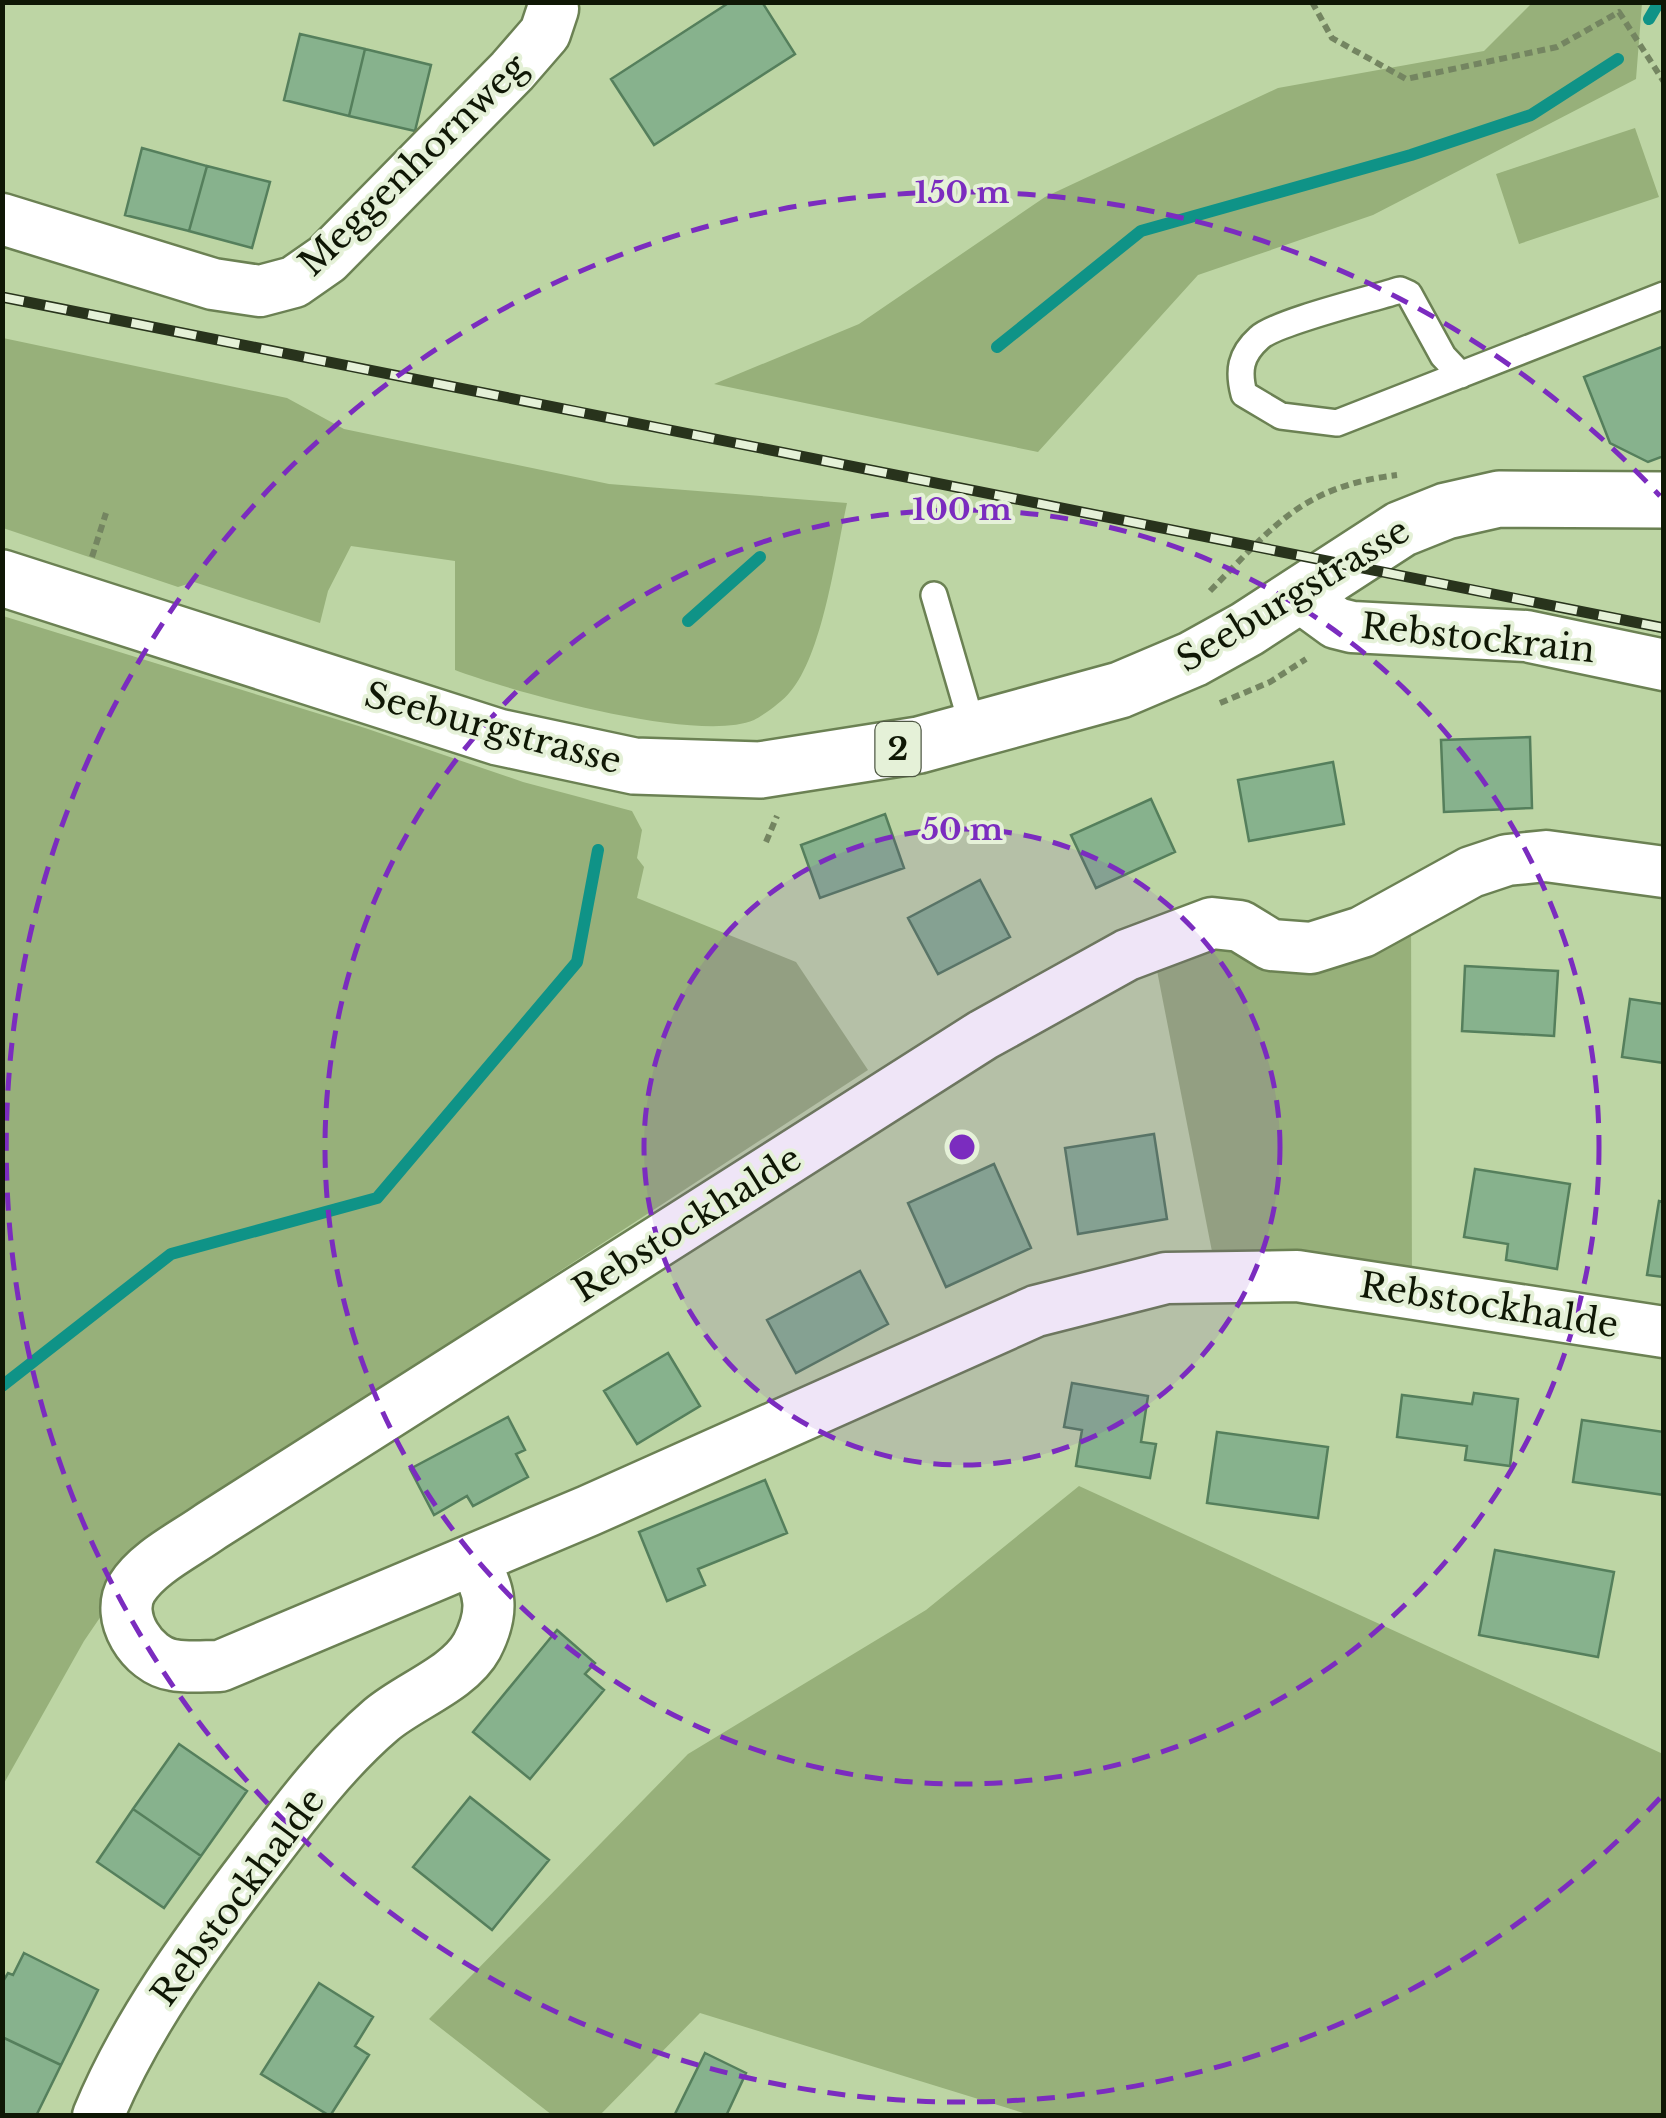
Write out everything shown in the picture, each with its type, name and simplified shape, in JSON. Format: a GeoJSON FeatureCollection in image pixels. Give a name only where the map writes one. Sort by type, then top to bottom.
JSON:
{"type":"FeatureCollection","features":[{"type":"Feature","properties":{"kind":"main road","name":"Seeburgstrasse"},"geometry":{"type":"LineString","coordinates":[[2,578],[498,737],[591,761],[684,771],[760,770],[974,732],[1120,690],[1193,659],[1402,529],[1465,506],[1498,498],[1664,500]]}},
{"type":"Feature","properties":{"kind":"street","name":"Meggenhornweg"},"geometry":{"type":"LineString","coordinates":[[2,219],[213,284],[260,291],[294,282],[327,259],[512,71],[545,34],[558,5]]}},
{"type":"Feature","properties":{"kind":"street","name":"Rebstockrain"},"geometry":{"type":"LineString","coordinates":[[1299,596],[1336,622],[1352,627],[1526,636],[1664,665]]}},
{"type":"Feature","properties":{"kind":"street","name":"Rebstockhalde"},"geometry":{"type":"LineString","coordinates":[[1664,872],[1546,856],[1507,860],[1470,872],[1362,932],[1311,948],[1271,945],[1240,926],[1212,923],[1128,955],[983,1035],[211,1526],[153,1567],[130,1590],[128,1620],[141,1649],[170,1665],[220,1666],[472,1561],[1036,1312],[1166,1278],[1297,1276],[1664,1332]]}},
{"type":"Feature","properties":{"kind":"street","name":"Rebstockhalde"},"geometry":{"type":"LineString","coordinates":[[98,2116],[121,2060],[204,1932],[304,1801],[381,1720],[475,1650],[487,1621],[488,1586],[472,1561]]}},
{"type":"Feature","properties":{"kind":"lane"},"geometry":{"type":"LineString","coordinates":[[1461,375],[1443,356],[1409,294],[1400,290],[1261,335],[1242,359],[1239,375],[1244,394],[1280,416],[1337,423],[1461,375],[1664,295]]}},
{"type":"Feature","properties":{"kind":"lane"},"geometry":{"type":"LineString","coordinates":[[934,594],[974,732]]}},
{"type":"Feature","properties":{"kind":"path"},"geometry":{"type":"LineString","coordinates":[[1312,2],[1332,38],[1406,80],[1557,46],[1619,12],[1664,82]]}},
{"type":"Feature","properties":{"kind":"path"},"geometry":{"type":"LineString","coordinates":[[1202,599],[1306,501],[1338,485],[1403,474]]}},
{"type":"Feature","properties":{"kind":"path"},"geometry":{"type":"LineString","coordinates":[[1279,676],[1300,662]]}},
{"type":"Feature","properties":{"kind":"green space"},"geometry":{"type":"Polygon","coordinates":[[[1532,3],[1642,3],[1636,79],[1373,215],[1198,275],[1038,452],[714,384],[859,324],[1045,197],[1278,88],[1484,51],[1532,3]]]}},
{"type":"Feature","properties":{"kind":"green space"},"geometry":{"type":"Polygon","coordinates":[[[1635,128],[1659,197],[1519,244],[1496,174],[1635,128]]]}},
{"type":"Feature","properties":{"kind":"green space"},"geometry":{"type":"Polygon","coordinates":[[[3,338],[287,398],[344,429],[609,484],[847,503],[820,629],[790,692],[754,720],[728,726],[651,721],[561,702],[455,670],[455,561],[351,546],[328,591],[320,623],[194,582],[178,587],[3,528],[3,338]]]}},
{"type":"Feature","properties":{"kind":"green space"},"geometry":{"type":"Polygon","coordinates":[[[3,616],[365,728],[523,782],[632,811],[642,830],[637,858],[644,867],[637,898],[796,962],[868,1070],[157,1534],[84,1641],[3,1785],[3,616]]]}},
{"type":"Feature","properties":{"kind":"green space"},"geometry":{"type":"Polygon","coordinates":[[[1411,908],[1412,1293],[1217,1277],[1152,945],[1271,945],[1411,908]]]}},
{"type":"Feature","properties":{"kind":"green space"},"geometry":{"type":"Polygon","coordinates":[[[1079,1486],[1663,1754],[1663,2115],[1030,2115],[700,2013],[600,2115],[552,2115],[429,2019],[688,1754],[926,1610],[1079,1486]]]}},
{"type":"Feature","properties":{"kind":"building"},"geometry":{"type":"Polygon","coordinates":[[[730,2],[762,2],[795,54],[654,145],[611,79],[730,2]]]}},
{"type":"Feature","properties":{"kind":"building"},"geometry":{"type":"Polygon","coordinates":[[[300,34],[365,49],[349,116],[284,100],[300,34]]]}},
{"type":"Feature","properties":{"kind":"building"},"geometry":{"type":"Polygon","coordinates":[[[365,49],[431,65],[415,131],[349,116],[365,49]]]}},
{"type":"Feature","properties":{"kind":"building"},"geometry":{"type":"Polygon","coordinates":[[[142,148],[207,166],[189,231],[125,215],[142,148]]]}},
{"type":"Feature","properties":{"kind":"building"},"geometry":{"type":"Polygon","coordinates":[[[207,166],[270,182],[252,248],[189,231],[207,166]]]}},
{"type":"Feature","properties":{"kind":"building"},"geometry":{"type":"Polygon","coordinates":[[[1664,346],[1664,456],[1648,462],[1610,443],[1584,377],[1664,346]]]}},
{"type":"Feature","properties":{"kind":"building"},"geometry":{"type":"Polygon","coordinates":[[[1530,737],[1532,808],[1444,812],[1441,740],[1530,737]]]}},
{"type":"Feature","properties":{"kind":"building"},"geometry":{"type":"Polygon","coordinates":[[[1333,762],[1344,824],[1249,841],[1238,780],[1333,762]]]}},
{"type":"Feature","properties":{"kind":"building"},"geometry":{"type":"Polygon","coordinates":[[[1151,799],[1175,852],[1096,888],[1071,835],[1151,799]]]}},
{"type":"Feature","properties":{"kind":"building"},"geometry":{"type":"Polygon","coordinates":[[[885,814],[904,868],[820,898],[801,845],[885,814]]]}},
{"type":"Feature","properties":{"kind":"building"},"geometry":{"type":"Polygon","coordinates":[[[980,880],[1010,937],[938,974],[908,918],[980,880]]]}},
{"type":"Feature","properties":{"kind":"building"},"geometry":{"type":"Polygon","coordinates":[[[1465,966],[1558,971],[1554,1036],[1462,1031],[1465,966]]]}},
{"type":"Feature","properties":{"kind":"building"},"geometry":{"type":"Polygon","coordinates":[[[1630,999],[1664,1004],[1664,1063],[1622,1057],[1630,999]]]}},
{"type":"Feature","properties":{"kind":"building"},"geometry":{"type":"Polygon","coordinates":[[[1154,1134],[1167,1219],[1078,1234],[1065,1148],[1154,1134]]]}},
{"type":"Feature","properties":{"kind":"building"},"geometry":{"type":"Polygon","coordinates":[[[994,1164],[1031,1248],[946,1287],[908,1203],[994,1164]]]}},
{"type":"Feature","properties":{"kind":"building"},"geometry":{"type":"Polygon","coordinates":[[[1475,1169],[1570,1184],[1557,1269],[1506,1260],[1508,1244],[1464,1237],[1475,1169]]]}},
{"type":"Feature","properties":{"kind":"building"},"geometry":{"type":"Polygon","coordinates":[[[1659,1201],[1664,1202],[1664,1277],[1647,1275],[1659,1201]]]}},
{"type":"Feature","properties":{"kind":"building"},"geometry":{"type":"Polygon","coordinates":[[[860,1271],[888,1324],[796,1373],[767,1320],[860,1271]]]}},
{"type":"Feature","properties":{"kind":"building"},"geometry":{"type":"Polygon","coordinates":[[[668,1353],[700,1406],[637,1444],[604,1391],[668,1353]]]}},
{"type":"Feature","properties":{"kind":"building"},"geometry":{"type":"Polygon","coordinates":[[[1072,1383],[1148,1396],[1141,1442],[1156,1444],[1150,1478],[1076,1466],[1082,1430],[1064,1427],[1072,1383]]]}},
{"type":"Feature","properties":{"kind":"building"},"geometry":{"type":"Polygon","coordinates":[[[1474,1393],[1518,1399],[1510,1466],[1465,1460],[1467,1446],[1397,1437],[1402,1395],[1472,1404],[1474,1393]]]}},
{"type":"Feature","properties":{"kind":"building"},"geometry":{"type":"Polygon","coordinates":[[[508,1417],[525,1450],[516,1454],[528,1477],[473,1506],[467,1496],[434,1515],[410,1469],[508,1417]]]}},
{"type":"Feature","properties":{"kind":"building"},"geometry":{"type":"Polygon","coordinates":[[[1582,1420],[1664,1432],[1664,1495],[1573,1482],[1582,1420]]]}},
{"type":"Feature","properties":{"kind":"building"},"geometry":{"type":"Polygon","coordinates":[[[1217,1432],[1328,1447],[1318,1518],[1207,1503],[1217,1432]]]}},
{"type":"Feature","properties":{"kind":"building"},"geometry":{"type":"Polygon","coordinates":[[[765,1480],[787,1533],[698,1569],[705,1585],[667,1601],[639,1532],[765,1480]]]}},
{"type":"Feature","properties":{"kind":"building"},"geometry":{"type":"Polygon","coordinates":[[[1495,1550],[1614,1572],[1598,1657],[1479,1635],[1495,1550]]]}},
{"type":"Feature","properties":{"kind":"building"},"geometry":{"type":"Polygon","coordinates":[[[557,1630],[595,1663],[585,1674],[604,1690],[530,1779],[473,1732],[557,1630]]]}},
{"type":"Feature","properties":{"kind":"building"},"geometry":{"type":"Polygon","coordinates":[[[179,1744],[247,1791],[201,1856],[133,1809],[179,1744]]]}},
{"type":"Feature","properties":{"kind":"building"},"geometry":{"type":"Polygon","coordinates":[[[470,1797],[549,1860],[492,1930],[413,1867],[470,1797]]]}},
{"type":"Feature","properties":{"kind":"building"},"geometry":{"type":"Polygon","coordinates":[[[133,1809],[201,1856],[164,1908],[97,1862],[133,1809]]]}},
{"type":"Feature","properties":{"kind":"building"},"geometry":{"type":"Polygon","coordinates":[[[24,1953],[98,1990],[61,2065],[2,2037],[2,1983],[8,1973],[13,1975],[24,1953]]]}},
{"type":"Feature","properties":{"kind":"building"},"geometry":{"type":"Polygon","coordinates":[[[319,1983],[373,2017],[355,2046],[369,2055],[330,2116],[261,2074],[319,1983]]]}},
{"type":"Feature","properties":{"kind":"building"},"geometry":{"type":"Polygon","coordinates":[[[2,2037],[61,2065],[36,2116],[2,2116],[2,2037]]]}},
{"type":"Feature","properties":{"kind":"building"},"geometry":{"type":"Polygon","coordinates":[[[705,2053],[746,2073],[726,2116],[674,2116],[705,2053]]]}},
{"type":"Feature","properties":{"kind":"waterway"},"geometry":{"type":"LineString","coordinates":[[1649,19],[1659,2]]}},
{"type":"Feature","properties":{"kind":"waterway"},"geometry":{"type":"LineString","coordinates":[[997,347],[1141,231],[1411,155],[1531,115],[1618,59]]}},
{"type":"Feature","properties":{"kind":"waterway"},"geometry":{"type":"LineString","coordinates":[[688,621],[760,557]]}},
{"type":"Feature","properties":{"kind":"waterway"},"geometry":{"type":"LineString","coordinates":[[2,1386],[171,1254],[377,1198],[577,962],[598,850]]}},
{"type":"Feature","properties":{"kind":"railway"},"geometry":{"type":"LineString","coordinates":[[2,297],[1664,628]]}}]}
